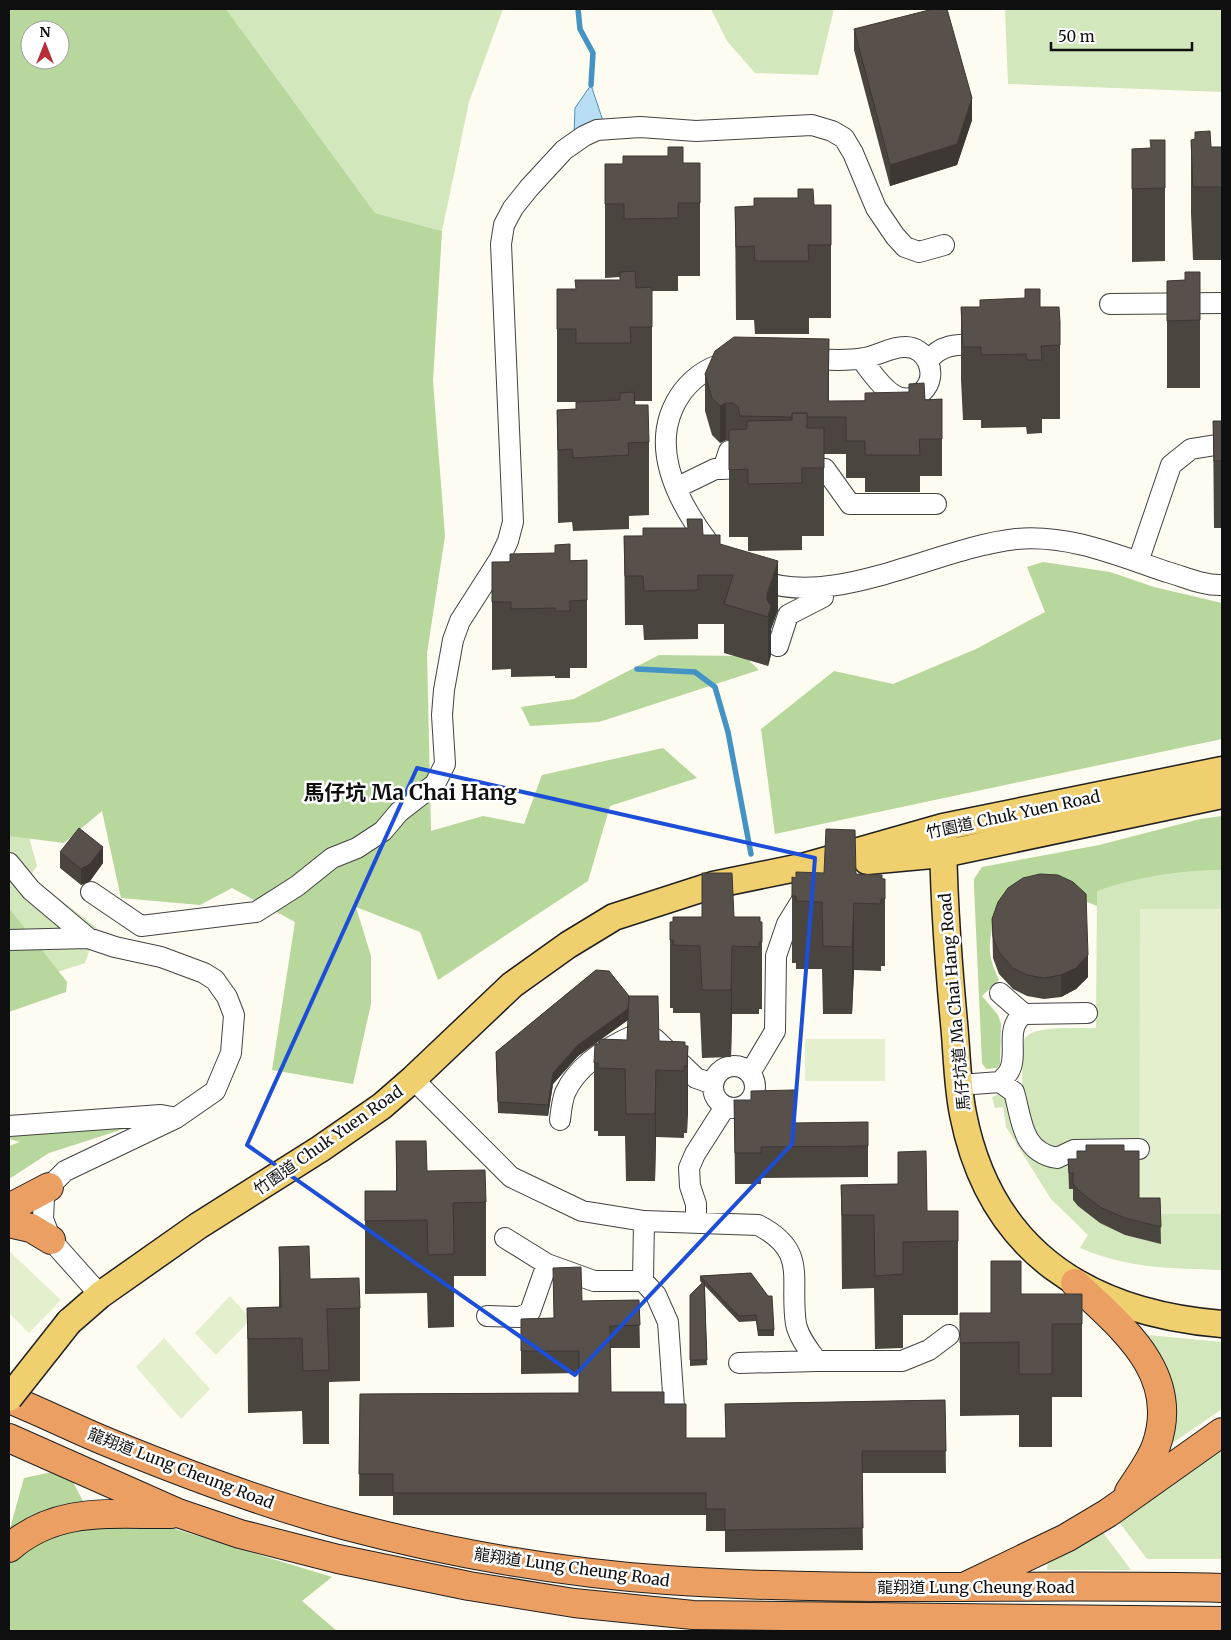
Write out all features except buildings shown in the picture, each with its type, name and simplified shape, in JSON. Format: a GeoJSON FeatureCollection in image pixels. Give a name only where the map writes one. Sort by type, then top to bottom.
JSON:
{"type":"FeatureCollection","features":[{"type":"Feature","properties":{"kind":"highway"},"geometry":{"type":"LineString","coordinates":[[9,1208],[49,1187]]}},
{"type":"Feature","properties":{"kind":"highway"},"geometry":{"type":"LineString","coordinates":[[9,1223],[31,1228],[51,1240]]}},
{"type":"Feature","properties":{"kind":"highway"},"geometry":{"type":"LineString","coordinates":[[1075,1283],[1141,1348],[1155,1375],[1158,1389],[1160,1420],[1156,1446],[1144,1469],[1120,1506]]}},
{"type":"Feature","properties":{"kind":"highway"},"geometry":{"type":"LineString","coordinates":[[9,1384],[57,1419]]}},
{"type":"Feature","properties":{"kind":"highway","name":"龍翔道 Lung Cheung Road"},"geometry":{"type":"LineString","coordinates":[[9,1398],[110,1443],[300,1512],[347,1526],[472,1554],[599,1574],[665,1580],[962,1588],[1110,1586],[1222,1588]]}},
{"type":"Feature","properties":{"kind":"highway"},"geometry":{"type":"LineString","coordinates":[[962,1588],[1066,1538],[1120,1506],[1222,1432]]}},
{"type":"Feature","properties":{"kind":"highway","name":"龍翔道 Lung Cheung Road"},"geometry":{"type":"LineString","coordinates":[[9,1438],[178,1513],[240,1534],[338,1559],[469,1586],[596,1606],[693,1615],[1222,1621]]}},
{"type":"Feature","properties":{"kind":"highway"},"geometry":{"type":"LineString","coordinates":[[9,1548],[39,1526],[62,1519],[84,1516],[178,1513]]}},
{"type":"Feature","properties":{"kind":"main road","name":"竹園道 Chuk Yuen Road"},"geometry":{"type":"LineString","coordinates":[[9,1398],[70,1322],[96,1297],[198,1226],[320,1149],[382,1106],[512,985],[568,945],[614,916],[713,885],[803,867],[943,827],[1222,770]]}},
{"type":"Feature","properties":{"kind":"main road","name":"竹園道 Chuk Yuen Road"},"geometry":{"type":"LineString","coordinates":[[803,867],[943,854],[1222,795]]}},
{"type":"Feature","properties":{"kind":"main road","name":"馬仔坑道 Ma Chai Hang Road"},"geometry":{"type":"LineString","coordinates":[[943,827],[943,854],[963,1113],[980,1173],[995,1204],[1010,1226],[1033,1250],[1075,1283],[1136,1310],[1184,1320],[1222,1324]]}},
{"type":"Feature","properties":{"kind":"street"},"geometry":{"type":"LineString","coordinates":[[91,892],[141,926],[256,912],[298,886],[332,858],[357,848],[383,831],[399,812],[435,784],[441,775],[445,764],[442,715],[446,665],[453,640],[460,621],[499,560],[508,541],[513,522],[501,280],[503,235],[513,208],[564,150],[584,136],[612,128],[640,126],[696,131],[812,125],[832,131],[844,138],[853,153],[876,208],[905,247],[919,252],[944,244]]}},
{"type":"Feature","properties":{"kind":"street"},"geometry":{"type":"LineString","coordinates":[[1110,304],[1222,303]]}},
{"type":"Feature","properties":{"kind":"street"},"geometry":{"type":"LineString","coordinates":[[928,361],[935,352],[950,345],[1004,344]]}},
{"type":"Feature","properties":{"kind":"street"},"geometry":{"type":"LineString","coordinates":[[779,359],[861,359],[904,347],[917,350],[928,361],[930,372],[927,386],[921,393],[905,398],[895,396],[885,389],[861,359]]}},
{"type":"Feature","properties":{"kind":"street"},"geometry":{"type":"LineString","coordinates":[[752,359],[723,363],[690,383],[677,400],[666,423],[665,450],[668,469],[676,488],[699,530],[728,562],[753,578],[780,587],[823,588],[958,550],[1019,539],[1077,543],[1198,582],[1222,585]]}},
{"type":"Feature","properties":{"kind":"street"},"geometry":{"type":"LineString","coordinates":[[1138,562],[1171,465],[1183,453],[1191,449],[1222,444]]}},
{"type":"Feature","properties":{"kind":"street"},"geometry":{"type":"LineString","coordinates":[[676,488],[715,469],[726,460],[778,468],[812,461],[825,469],[850,504],[936,504]]}},
{"type":"Feature","properties":{"kind":"street"},"geometry":{"type":"LineString","coordinates":[[778,646],[788,615],[823,597],[823,588]]}},
{"type":"Feature","properties":{"kind":"street"},"geometry":{"type":"LineString","coordinates":[[9,863],[31,890],[88,938]]}},
{"type":"Feature","properties":{"kind":"street"},"geometry":{"type":"LineString","coordinates":[[750,1073],[775,1031],[776,956],[787,924],[805,895],[803,867]]}},
{"type":"Feature","properties":{"kind":"street"},"geometry":{"type":"LineString","coordinates":[[134,951],[141,926]]}},
{"type":"Feature","properties":{"kind":"street"},"geometry":{"type":"LineString","coordinates":[[9,940],[88,938],[190,967],[215,980],[227,997],[234,1015],[231,1053],[215,1091],[176,1118],[65,1171],[49,1187],[44,1200],[43,1219],[51,1240],[96,1297]]}},
{"type":"Feature","properties":{"kind":"street"},"geometry":{"type":"LineString","coordinates":[[1000,993],[1024,1014]]}},
{"type":"Feature","properties":{"kind":"street"},"geometry":{"type":"LineString","coordinates":[[1000,1082],[1009,1072],[1014,1027],[1019,1018],[1024,1014],[1087,1013]]}},
{"type":"Feature","properties":{"kind":"street"},"geometry":{"type":"LineString","coordinates":[[560,1120],[564,1095],[574,1077],[593,1059],[637,1034],[655,1039],[696,1078],[713,1084]]}},
{"type":"Feature","properties":{"kind":"street"},"geometry":{"type":"LineString","coordinates":[[731,1066],[745,1069],[750,1073],[755,1086],[751,1100],[739,1108],[725,1107],[715,1097],[713,1084],[719,1072],[731,1066]]}},
{"type":"Feature","properties":{"kind":"street"},"geometry":{"type":"LineString","coordinates":[[413,1079],[511,1177],[582,1211],[644,1221],[758,1225],[783,1242],[789,1250],[795,1274],[796,1326],[803,1341],[817,1361]]}},
{"type":"Feature","properties":{"kind":"street"},"geometry":{"type":"LineString","coordinates":[[960,1085],[1000,1082],[1014,1092],[1017,1113],[1023,1129],[1031,1144],[1040,1152],[1057,1158],[1074,1150],[1139,1149]]}},
{"type":"Feature","properties":{"kind":"street"},"geometry":{"type":"LineString","coordinates":[[696,1223],[696,1204],[690,1186],[689,1168],[695,1154],[725,1107]]}},
{"type":"Feature","properties":{"kind":"street"},"geometry":{"type":"LineString","coordinates":[[9,1126],[161,1115],[176,1118]]}},
{"type":"Feature","properties":{"kind":"street"},"geometry":{"type":"LineString","coordinates":[[642,1282],[644,1221]]}},
{"type":"Feature","properties":{"kind":"street"},"geometry":{"type":"LineString","coordinates":[[505,1238],[547,1264],[594,1281],[642,1282],[656,1295],[668,1322],[674,1407]]}},
{"type":"Feature","properties":{"kind":"street"},"geometry":{"type":"LineString","coordinates":[[487,1316],[520,1318],[530,1312],[547,1264]]}},
{"type":"Feature","properties":{"kind":"street"},"geometry":{"type":"LineString","coordinates":[[739,1364],[817,1361],[902,1361],[929,1350],[949,1335]]}},
{"type":"Feature","properties":{"kind":"highlighted area"},"geometry":{"type":"Polygon","coordinates":[[[417,768],[815,858],[792,1144],[575,1375],[247,1145],[417,768]]]}},
{"type":"Feature","properties":{"kind":"green space"},"geometry":{"type":"Polygon","coordinates":[[[9,9],[226,9],[375,213],[442,231],[433,381],[445,536],[427,653],[431,831],[483,816],[524,824],[542,775],[663,748],[697,778],[610,806],[588,881],[438,980],[420,932],[356,907],[371,956],[371,1004],[353,1084],[272,1070],[295,922],[232,888],[200,905],[121,898],[102,811],[64,843],[9,836],[9,9]]]}},
{"type":"Feature","properties":{"kind":"green space"},"geometry":{"type":"Polygon","coordinates":[[[226,9],[503,9],[469,102],[442,231],[375,213],[226,9]]]}},
{"type":"Feature","properties":{"kind":"green space"},"geometry":{"type":"Polygon","coordinates":[[[711,9],[834,9],[818,75],[755,73],[727,41],[711,9]]]}},
{"type":"Feature","properties":{"kind":"green space"},"geometry":{"type":"Polygon","coordinates":[[[1005,9],[1222,9],[1222,92],[1008,84],[1005,9]]]}},
{"type":"Feature","properties":{"kind":"green space"},"geometry":{"type":"Polygon","coordinates":[[[1043,562],[1110,572],[1154,587],[1222,603],[1222,739],[775,834],[761,729],[834,671],[893,684],[976,649],[1045,612],[1027,567],[1043,562]]]}},
{"type":"Feature","properties":{"kind":"green space"},"geometry":{"type":"Polygon","coordinates":[[[659,655],[744,656],[759,670],[599,722],[530,726],[521,707],[574,699],[659,655]]]}},
{"type":"Feature","properties":{"kind":"green space"},"geometry":{"type":"Polygon","coordinates":[[[9,765],[37,866],[30,876],[97,928],[85,963],[9,988],[9,765]]]}},
{"type":"Feature","properties":{"kind":"green space"},"geometry":{"type":"Polygon","coordinates":[[[1222,816],[1222,870],[1158,875],[1112,886],[1097,891],[1097,906],[1078,898],[995,917],[990,949],[992,963],[999,980],[982,996],[998,1015],[1001,1024],[1000,1064],[997,1068],[986,1069],[982,1063],[974,887],[974,879],[982,867],[1099,845],[1200,819],[1222,816]]]}},
{"type":"Feature","properties":{"kind":"green space"},"geometry":{"type":"Polygon","coordinates":[[[1222,819],[1222,1270],[1184,1269],[1133,1264],[1080,1248],[1088,1235],[1051,1199],[1006,1127],[1003,1107],[995,1108],[992,1097],[1022,1084],[1023,1045],[1028,1035],[1045,1029],[1096,1028],[1097,891],[1222,819]]]}},
{"type":"Feature","properties":{"kind":"green space"},"geometry":{"type":"Polygon","coordinates":[[[9,908],[67,982],[66,992],[9,1012],[9,908]]]}},
{"type":"Feature","properties":{"kind":"green space"},"geometry":{"type":"Polygon","coordinates":[[[1140,909],[1222,909],[1222,1214],[1139,1214],[1140,909]]]}},
{"type":"Feature","properties":{"kind":"green space"},"geometry":{"type":"Polygon","coordinates":[[[805,1039],[885,1039],[885,1081],[805,1081],[805,1039]]]}},
{"type":"Feature","properties":{"kind":"green space"},"geometry":{"type":"Polygon","coordinates":[[[9,1120],[136,1125],[49,1153],[9,1179],[9,1146],[20,1142],[9,1139],[9,1120]]]}},
{"type":"Feature","properties":{"kind":"green space"},"geometry":{"type":"Polygon","coordinates":[[[9,1251],[61,1300],[29,1333],[9,1313],[9,1251]]]}},
{"type":"Feature","properties":{"kind":"green space"},"geometry":{"type":"Polygon","coordinates":[[[230,1296],[251,1319],[216,1355],[195,1333],[230,1296]]]}},
{"type":"Feature","properties":{"kind":"green space"},"geometry":{"type":"Polygon","coordinates":[[[1148,1335],[1222,1342],[1222,1409],[1174,1442],[1170,1439],[1168,1374],[1147,1337],[1148,1335]]]}},
{"type":"Feature","properties":{"kind":"green space"},"geometry":{"type":"Polygon","coordinates":[[[164,1338],[210,1389],[181,1419],[136,1367],[164,1338]]]}},
{"type":"Feature","properties":{"kind":"green space"},"geometry":{"type":"Polygon","coordinates":[[[1222,1443],[1222,1559],[1147,1559],[1116,1518],[1222,1443]]]}},
{"type":"Feature","properties":{"kind":"green space"},"geometry":{"type":"Polygon","coordinates":[[[66,1469],[83,1501],[9,1532],[24,1478],[66,1469]]]}},
{"type":"Feature","properties":{"kind":"green space"},"geometry":{"type":"Polygon","coordinates":[[[127,1523],[175,1529],[332,1577],[302,1601],[337,1631],[9,1631],[9,1560],[45,1536],[127,1523]]]}},
{"type":"Feature","properties":{"kind":"green space"},"geometry":{"type":"Polygon","coordinates":[[[1101,1530],[1131,1570],[1047,1570],[1048,1559],[1101,1530]]]}},
{"type":"Feature","properties":{"kind":"water"},"geometry":{"type":"Polygon","coordinates":[[[591,85],[604,124],[574,137],[575,108],[591,85]]]}},
{"type":"Feature","properties":{"kind":"waterway"},"geometry":{"type":"LineString","coordinates":[[578,9],[580,29],[593,53],[591,85]]}},
{"type":"Feature","properties":{"kind":"waterway"},"geometry":{"type":"LineString","coordinates":[[637,669],[695,672],[715,687],[728,732],[751,854]]}},
{"type":"Feature","properties":{"kind":"district","name":"馬仔坑 Ma Chai Hang"},"geometry":{"type":"Point","coordinates":[410,793]}}]}
